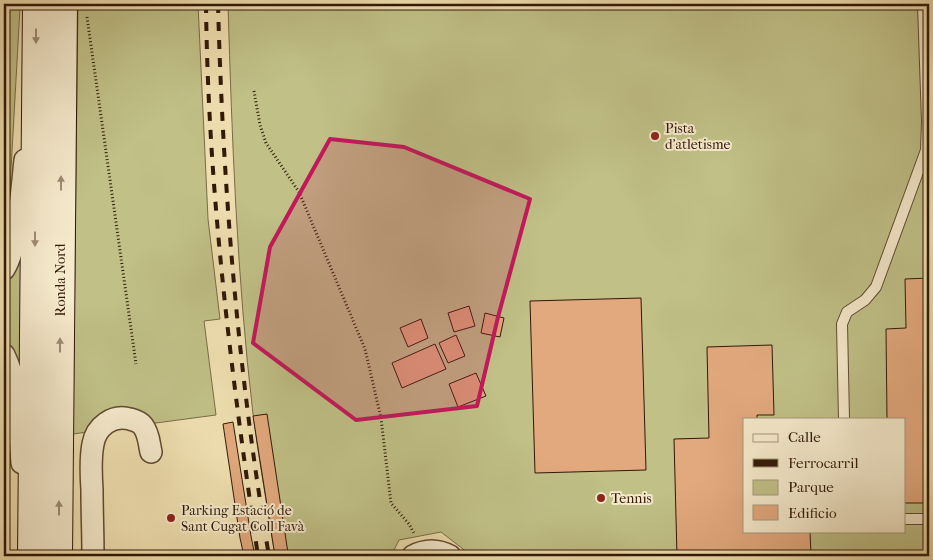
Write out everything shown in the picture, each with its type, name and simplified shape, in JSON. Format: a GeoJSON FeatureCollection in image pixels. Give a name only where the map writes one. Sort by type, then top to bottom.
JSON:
{"type":"FeatureCollection","features":[{"type":"Feature","properties":{"kind":"main road","name":"Ronda Nord"},"geometry":{"type":"LineString","coordinates":[[32,556],[37,4]]}},
{"type":"Feature","properties":{"kind":"main road","name":"Ronda Nord"},"geometry":{"type":"LineString","coordinates":[[58,556],[74,9]]}},
{"type":"Feature","properties":{"kind":"street"},"geometry":{"type":"LineString","coordinates":[[4,269],[9,261],[14,240],[36,68]]}},
{"type":"Feature","properties":{"kind":"street","name":"Ronda Nord"},"geometry":{"type":"LineString","coordinates":[[4,355],[15,391],[32,556]]}},
{"type":"Feature","properties":{"kind":"street"},"geometry":{"type":"LineString","coordinates":[[93,556],[91,466],[96,433],[104,424],[113,419],[124,417],[135,420],[142,425],[148,437],[151,452]]}},
{"type":"Feature","properties":{"kind":"street"},"geometry":{"type":"LineString","coordinates":[[418,554],[442,552],[450,556]]}},
{"type":"Feature","properties":{"kind":"lane"},"geometry":{"type":"LineString","coordinates":[[844,418],[842,324],[847,312],[865,300],[876,287],[926,150],[928,122],[923,4]]}},
{"type":"Feature","properties":{"kind":"lane"},"geometry":{"type":"LineString","coordinates":[[906,519],[929,519]]}},
{"type":"Feature","properties":{"kind":"path"},"geometry":{"type":"LineString","coordinates":[[4,8],[17,4]]}},
{"type":"Feature","properties":{"kind":"path"},"geometry":{"type":"LineString","coordinates":[[74,9],[136,364]]}},
{"type":"Feature","properties":{"kind":"path"},"geometry":{"type":"LineString","coordinates":[[254,91],[260,125],[266,143],[299,192],[365,349],[381,418],[392,503],[409,524],[418,554]]}},
{"type":"Feature","properties":{"kind":"path"},"geometry":{"type":"LineString","coordinates":[[4,529],[4,556]]}},
{"type":"Feature","properties":{"kind":"highlighted area"},"geometry":{"type":"Polygon","coordinates":[[[330,139],[404,147],[530,199],[498,317],[477,406],[356,420],[253,343],[270,247],[330,139]]]}},
{"type":"Feature","properties":{"kind":"green space"},"geometry":{"type":"Polygon","coordinates":[[[78,4],[198,4],[208,219],[220,319],[204,321],[216,415],[73,434],[78,4]]]}},
{"type":"Feature","properties":{"kind":"green space"},"geometry":{"type":"Polygon","coordinates":[[[228,4],[929,4],[929,556],[472,556],[441,532],[399,540],[391,556],[275,556],[255,432],[247,363],[233,158],[228,4]]]}},
{"type":"Feature","properties":{"kind":"green space"},"geometry":{"type":"Polygon","coordinates":[[[4,8],[20,8],[7,241],[4,248],[4,8]]]}},
{"type":"Feature","properties":{"kind":"green space"},"geometry":{"type":"Polygon","coordinates":[[[21,233],[21,382],[4,342],[4,281],[11,275],[21,233]]]}},
{"type":"Feature","properties":{"kind":"building"},"geometry":{"type":"Polygon","coordinates":[[[929,278],[929,503],[906,503],[906,418],[887,418],[886,329],[906,328],[905,279],[929,278]]]}},
{"type":"Feature","properties":{"kind":"building"},"geometry":{"type":"Polygon","coordinates":[[[641,298],[646,470],[535,473],[530,301],[641,298]]]}},
{"type":"Feature","properties":{"kind":"building"},"geometry":{"type":"Polygon","coordinates":[[[469,306],[475,326],[454,332],[448,313],[469,306]]]}},
{"type":"Feature","properties":{"kind":"building"},"geometry":{"type":"Polygon","coordinates":[[[485,313],[504,318],[500,337],[481,333],[485,313]]]}},
{"type":"Feature","properties":{"kind":"building"},"geometry":{"type":"Polygon","coordinates":[[[421,319],[428,338],[408,347],[400,328],[421,319]]]}},
{"type":"Feature","properties":{"kind":"building"},"geometry":{"type":"Polygon","coordinates":[[[456,335],[465,356],[448,363],[439,343],[456,335]]]}},
{"type":"Feature","properties":{"kind":"building"},"geometry":{"type":"Polygon","coordinates":[[[435,344],[446,369],[402,388],[392,363],[435,344]]]}},
{"type":"Feature","properties":{"kind":"building"},"geometry":{"type":"Polygon","coordinates":[[[772,345],[774,415],[757,415],[757,418],[743,418],[743,532],[810,532],[811,555],[677,556],[674,439],[709,438],[707,347],[772,345]]]}},
{"type":"Feature","properties":{"kind":"building"},"geometry":{"type":"Polygon","coordinates":[[[476,373],[486,396],[458,407],[449,384],[476,373]]]}},
{"type":"Feature","properties":{"kind":"building"},"geometry":{"type":"Polygon","coordinates":[[[267,414],[289,556],[275,556],[253,416],[267,414]]]}},
{"type":"Feature","properties":{"kind":"building"},"geometry":{"type":"Polygon","coordinates":[[[233,422],[255,556],[244,556],[240,538],[223,424],[233,422]]]}},
{"type":"Feature","properties":{"kind":"railway"},"geometry":{"type":"LineString","coordinates":[[206,4],[211,143],[216,212],[230,350],[258,556]]}},
{"type":"Feature","properties":{"kind":"railway"},"geometry":{"type":"LineString","coordinates":[[218,4],[224,143],[234,281],[249,419],[269,556]]}},
{"type":"Feature","properties":{"kind":"place","name":"Pista d'atletisme"},"geometry":{"type":"Point","coordinates":[655,136]}},
{"type":"Feature","properties":{"kind":"place","name":"Tennis"},"geometry":{"type":"Point","coordinates":[601,498]}},
{"type":"Feature","properties":{"kind":"place","name":"Parking Estació de Sant Cugat Coll Favà"},"geometry":{"type":"Point","coordinates":[171,518]}}]}
